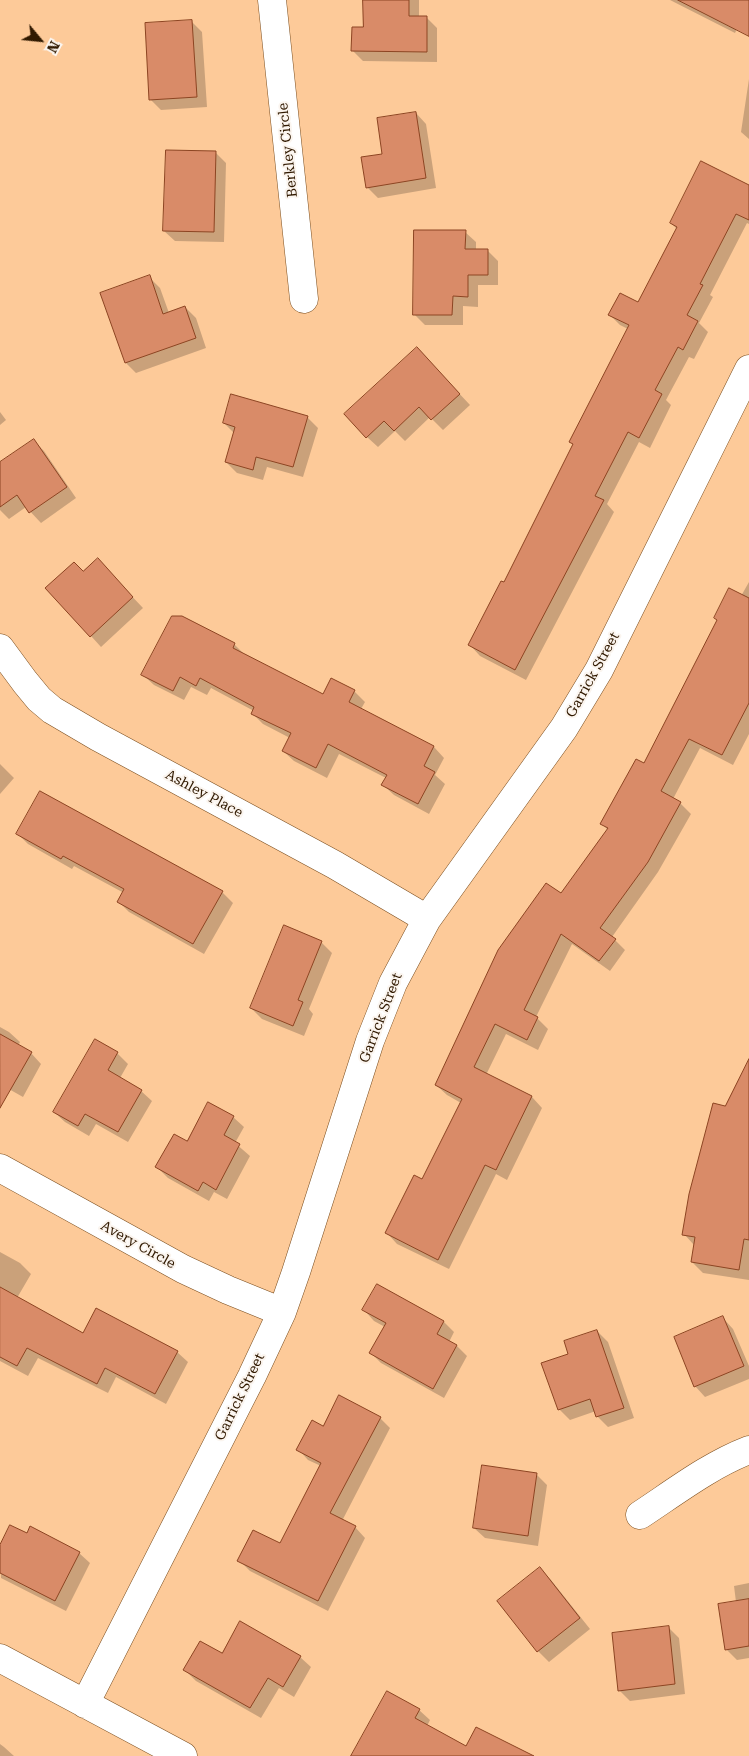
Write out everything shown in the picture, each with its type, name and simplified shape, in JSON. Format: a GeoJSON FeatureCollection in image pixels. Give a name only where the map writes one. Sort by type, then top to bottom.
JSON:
{"type":"FeatureCollection","features":[{"type":"Feature","properties":{"kind":"street","name":"Berkley Circle"},"geometry":{"type":"LineString","coordinates":[[272,0],[304,299]]}},
{"type":"Feature","properties":{"kind":"street","name":"Garrick Street"},"geometry":{"type":"LineString","coordinates":[[85,1704],[282,1312],[379,1014],[407,954],[427,919],[564,728],[599,670],[749,369]]}},
{"type":"Feature","properties":{"kind":"street","name":"Ashley Place"},"geometry":{"type":"LineString","coordinates":[[0,648],[39,699],[52,710],[98,737],[335,865],[427,919]]}},
{"type":"Feature","properties":{"kind":"street","name":"Avery Circle"},"geometry":{"type":"LineString","coordinates":[[0,1168],[183,1269],[282,1312]]}},
{"type":"Feature","properties":{"kind":"street"},"geometry":{"type":"LineString","coordinates":[[640,1515],[696,1477],[734,1455],[749,1450]]}},
{"type":"Feature","properties":{"kind":"street"},"geometry":{"type":"LineString","coordinates":[[0,1658],[183,1756]]}},
{"type":"Feature","properties":{"kind":"building"},"geometry":{"type":"Polygon","coordinates":[[[363,0],[409,0],[409,16],[427,16],[427,52],[351,51],[352,27],[363,27],[363,0]]]}},
{"type":"Feature","properties":{"kind":"building"},"geometry":{"type":"Polygon","coordinates":[[[678,0],[749,0],[749,36],[678,0]]]}},
{"type":"Feature","properties":{"kind":"building"},"geometry":{"type":"Polygon","coordinates":[[[192,20],[197,97],[149,100],[145,23],[192,20]]]}},
{"type":"Feature","properties":{"kind":"building"},"geometry":{"type":"Polygon","coordinates":[[[416,112],[426,178],[366,188],[361,157],[382,154],[377,118],[416,112]]]}},
{"type":"Feature","properties":{"kind":"building"},"geometry":{"type":"Polygon","coordinates":[[[166,150],[216,151],[214,232],[163,231],[166,150]]]}},
{"type":"Feature","properties":{"kind":"building"},"geometry":{"type":"Polygon","coordinates":[[[701,161],[749,185],[749,220],[736,214],[700,284],[703,285],[687,315],[698,321],[683,350],[678,347],[655,390],[662,394],[639,438],[628,432],[595,496],[604,500],[515,670],[468,645],[501,581],[504,582],[573,444],[569,442],[629,325],[608,315],[620,293],[638,302],[677,227],[670,223],[701,161]]]}},
{"type":"Feature","properties":{"kind":"building"},"geometry":{"type":"Polygon","coordinates":[[[414,230],[466,230],[465,249],[488,249],[488,275],[468,275],[468,297],[453,296],[452,315],[413,315],[414,230]]]}},
{"type":"Feature","properties":{"kind":"building"},"geometry":{"type":"Polygon","coordinates":[[[150,275],[163,314],[185,306],[196,338],[125,363],[100,293],[150,275]]]}},
{"type":"Feature","properties":{"kind":"building"},"geometry":{"type":"Polygon","coordinates":[[[417,347],[460,394],[431,420],[419,407],[394,431],[384,421],[366,438],[344,414],[417,347]]]}},
{"type":"Feature","properties":{"kind":"building"},"geometry":{"type":"Polygon","coordinates":[[[231,394],[308,416],[293,467],[256,457],[253,470],[225,462],[235,427],[223,423],[231,394]]]}},
{"type":"Feature","properties":{"kind":"building"},"geometry":{"type":"Polygon","coordinates":[[[34,439],[67,487],[29,513],[17,495],[0,507],[0,462],[34,439]]]}},
{"type":"Feature","properties":{"kind":"building"},"geometry":{"type":"Polygon","coordinates":[[[98,558],[133,597],[90,637],[45,588],[74,562],[83,571],[98,558]]]}},
{"type":"Feature","properties":{"kind":"building"},"geometry":{"type":"Polygon","coordinates":[[[729,588],[749,598],[749,703],[722,755],[689,739],[661,791],[681,802],[648,862],[600,928],[616,939],[599,961],[561,934],[524,1010],[538,1017],[527,1040],[495,1024],[474,1067],[532,1096],[496,1170],[485,1165],[438,1260],[385,1233],[414,1175],[422,1179],[462,1099],[435,1085],[498,950],[546,883],[561,893],[608,828],[600,824],[636,759],[644,763],[717,620],[714,618],[729,588]]]}},
{"type":"Feature","properties":{"kind":"building"},"geometry":{"type":"Polygon","coordinates":[[[172,616],[182,616],[235,643],[233,648],[323,694],[331,678],[355,690],[349,702],[434,746],[424,766],[435,772],[418,804],[381,785],[387,775],[328,744],[316,768],[282,751],[291,733],[251,714],[254,707],[200,678],[196,686],[180,677],[173,691],[141,675],[172,616]]]}},
{"type":"Feature","properties":{"kind":"building"},"geometry":{"type":"Polygon","coordinates":[[[40,791],[223,891],[193,944],[117,902],[124,889],[63,856],[61,859],[16,834],[40,791]]]}},
{"type":"Feature","properties":{"kind":"building"},"geometry":{"type":"Polygon","coordinates":[[[284,925],[322,941],[298,1000],[303,1002],[293,1026],[250,1008],[284,925]]]}},
{"type":"Feature","properties":{"kind":"building"},"geometry":{"type":"Polygon","coordinates":[[[0,1034],[32,1052],[0,1108],[0,1034]]]}},
{"type":"Feature","properties":{"kind":"building"},"geometry":{"type":"Polygon","coordinates":[[[95,1039],[118,1052],[108,1070],[142,1090],[118,1132],[85,1114],[78,1126],[53,1112],[95,1039]]]}},
{"type":"Feature","properties":{"kind":"building"},"geometry":{"type":"Polygon","coordinates":[[[749,1059],[749,1240],[744,1239],[739,1270],[691,1262],[695,1237],[682,1235],[689,1194],[713,1103],[725,1106],[749,1059]]]}},
{"type":"Feature","properties":{"kind":"building"},"geometry":{"type":"Polygon","coordinates":[[[208,1102],[234,1116],[224,1135],[240,1144],[216,1190],[203,1182],[198,1191],[155,1167],[174,1134],[187,1141],[208,1102]]]}},
{"type":"Feature","properties":{"kind":"building"},"geometry":{"type":"Polygon","coordinates":[[[377,1284],[444,1321],[437,1334],[457,1345],[433,1389],[369,1353],[386,1323],[362,1310],[377,1284]]]}},
{"type":"Feature","properties":{"kind":"building"},"geometry":{"type":"Polygon","coordinates":[[[0,1287],[83,1333],[96,1308],[178,1351],[155,1394],[105,1368],[97,1384],[27,1348],[17,1366],[0,1357],[0,1287]]]}},
{"type":"Feature","properties":{"kind":"building"},"geometry":{"type":"Polygon","coordinates":[[[723,1316],[744,1366],[694,1387],[674,1337],[723,1316]]]}},
{"type":"Feature","properties":{"kind":"building"},"geometry":{"type":"Polygon","coordinates":[[[597,1330],[624,1408],[596,1417],[590,1399],[558,1410],[541,1363],[568,1354],[564,1341],[597,1330]]]}},
{"type":"Feature","properties":{"kind":"building"},"geometry":{"type":"Polygon","coordinates":[[[339,1395],[381,1417],[330,1513],[356,1526],[318,1601],[237,1561],[253,1530],[280,1543],[321,1463],[296,1450],[312,1420],[323,1426],[339,1395]]]}},
{"type":"Feature","properties":{"kind":"building"},"geometry":{"type":"Polygon","coordinates":[[[482,1465],[537,1473],[528,1536],[473,1528],[482,1465]]]}},
{"type":"Feature","properties":{"kind":"building"},"geometry":{"type":"Polygon","coordinates":[[[10,1525],[27,1533],[30,1526],[80,1552],[55,1601],[0,1573],[0,1545],[10,1525]]]}},
{"type":"Feature","properties":{"kind":"building"},"geometry":{"type":"Polygon","coordinates":[[[540,1567],[580,1618],[537,1652],[497,1601],[540,1567]]]}},
{"type":"Feature","properties":{"kind":"building"},"geometry":{"type":"Polygon","coordinates":[[[749,1599],[749,1646],[725,1650],[718,1604],[749,1599]]]}},
{"type":"Feature","properties":{"kind":"building"},"geometry":{"type":"Polygon","coordinates":[[[240,1621],[301,1656],[283,1687],[268,1678],[250,1708],[183,1670],[200,1641],[222,1653],[240,1621]]]}},
{"type":"Feature","properties":{"kind":"building"},"geometry":{"type":"Polygon","coordinates":[[[669,1626],[675,1684],[618,1691],[612,1633],[669,1626]]]}},
{"type":"Feature","properties":{"kind":"building"},"geometry":{"type":"Polygon","coordinates":[[[387,1691],[420,1709],[415,1718],[466,1746],[476,1727],[534,1756],[351,1756],[387,1691]]]}}]}
